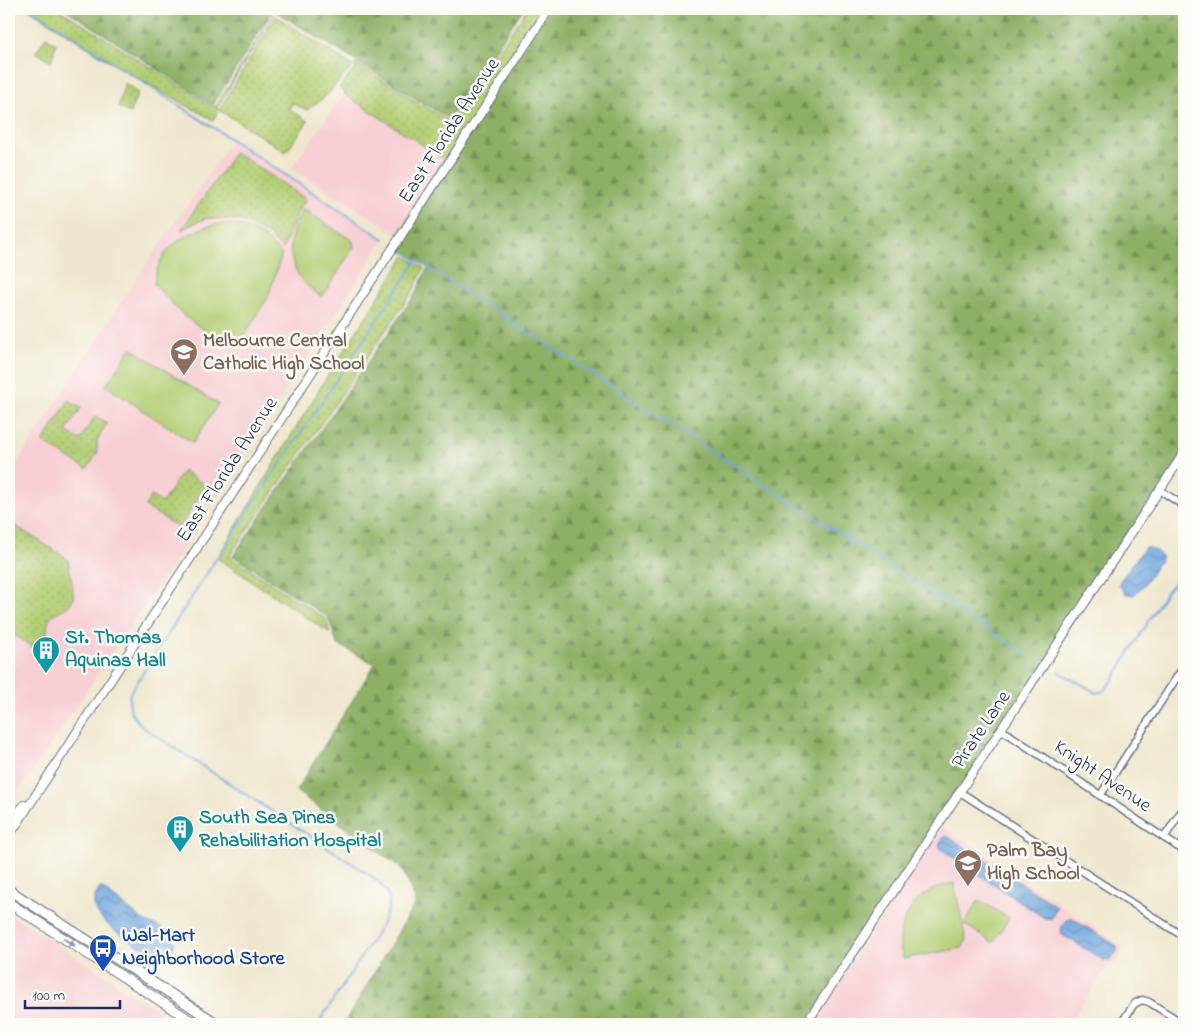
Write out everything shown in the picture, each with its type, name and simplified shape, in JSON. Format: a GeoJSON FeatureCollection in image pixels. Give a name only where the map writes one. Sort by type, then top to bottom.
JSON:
{"type":"FeatureCollection","features":[{"type":"Feature","properties":{"kind":"main road"},"geometry":{"type":"LineString","coordinates":[[9,890],[218,1024]]}},
{"type":"Feature","properties":{"kind":"main road"},"geometry":{"type":"LineString","coordinates":[[9,903],[196,1024]]}},
{"type":"Feature","properties":{"kind":"street","name":"East Florida Avenue"},"geometry":{"type":"LineString","coordinates":[[9,836],[549,9]]}},
{"type":"Feature","properties":{"kind":"street","name":"Pirate Lane"},"geometry":{"type":"LineString","coordinates":[[806,1024],[1184,453]]}},
{"type":"Feature","properties":{"kind":"street"},"geometry":{"type":"LineString","coordinates":[[1160,490],[1184,506]]}},
{"type":"Feature","properties":{"kind":"street"},"geometry":{"type":"LineString","coordinates":[[1100,796],[1184,666]]}},
{"type":"Feature","properties":{"kind":"street","name":"Knight Avenue"},"geometry":{"type":"LineString","coordinates":[[1002,730],[1184,851]]}},
{"type":"Feature","properties":{"kind":"street","name":"East Florida Avenue"},"geometry":{"type":"LineString","coordinates":[[9,825],[49,774]]}},
{"type":"Feature","properties":{"kind":"street"},"geometry":{"type":"LineString","coordinates":[[960,792],[1181,934]]}},
{"type":"Feature","properties":{"kind":"street"},"geometry":{"type":"LineString","coordinates":[[1164,838],[1184,807]]}},
{"type":"Feature","properties":{"kind":"street"},"geometry":{"type":"LineString","coordinates":[[1120,1024],[1134,1004],[1142,1000],[1149,1002],[1184,1024]]}},
{"type":"Feature","properties":{"kind":"shaded area"},"geometry":{"type":"Polygon","coordinates":[[[344,94],[444,159],[397,233],[291,168],[344,94]]]}},
{"type":"Feature","properties":{"kind":"shaded area","name":"Melbourne Central Catholic High School"},"geometry":{"type":"Polygon","coordinates":[[[232,140],[384,239],[187,542],[9,806],[9,475],[137,278],[232,140]]]}},
{"type":"Feature","properties":{"kind":"shaded area","name":"Palm Bay High School"},"geometry":{"type":"Polygon","coordinates":[[[942,826],[1124,947],[1114,964],[1107,967],[1069,1024],[811,1024],[942,826]]]}},
{"type":"Feature","properties":{"kind":"shaded area"},"geometry":{"type":"Polygon","coordinates":[[[9,913],[159,1011],[150,1024],[14,1024],[9,1021],[9,913]]]}},
{"type":"Feature","properties":{"kind":"green space"},"geometry":{"type":"Polygon","coordinates":[[[29,9],[59,9],[213,107],[216,106],[274,14],[217,108],[218,112],[213,120],[118,67],[29,9]]]}},
{"type":"Feature","properties":{"kind":"green space"},"geometry":{"type":"Polygon","coordinates":[[[65,9],[523,9],[449,119],[273,10],[213,105],[65,9]]]}},
{"type":"Feature","properties":{"kind":"green space"},"geometry":{"type":"Polygon","coordinates":[[[527,9],[545,9],[398,234],[444,159],[344,94],[345,92],[339,88],[356,68],[355,63],[448,121],[451,121],[527,9]]]}},
{"type":"Feature","properties":{"kind":"green space"},"geometry":{"type":"Polygon","coordinates":[[[549,9],[1184,9],[1184,452],[806,1024],[344,1024],[416,902],[402,869],[296,791],[375,664],[337,644],[328,617],[233,556],[416,293],[428,267],[394,246],[549,9]]]}},
{"type":"Feature","properties":{"kind":"green space"},"geometry":{"type":"Polygon","coordinates":[[[276,16],[353,66],[326,96],[307,110],[292,103],[289,109],[308,121],[286,152],[219,110],[276,16]]]}},
{"type":"Feature","properties":{"kind":"green space"},"geometry":{"type":"Polygon","coordinates":[[[46,37],[56,44],[51,62],[36,52],[46,37]]]}},
{"type":"Feature","properties":{"kind":"green space"},"geometry":{"type":"Polygon","coordinates":[[[125,83],[138,92],[130,113],[118,107],[125,83]]]}},
{"type":"Feature","properties":{"kind":"green space"},"geometry":{"type":"Polygon","coordinates":[[[235,152],[306,199],[298,211],[283,249],[266,233],[240,220],[206,218],[181,230],[235,152]]]}},
{"type":"Feature","properties":{"kind":"green space"},"geometry":{"type":"Polygon","coordinates":[[[303,209],[353,241],[354,247],[322,297],[301,279],[295,269],[292,258],[292,234],[303,209]]]}},
{"type":"Feature","properties":{"kind":"green space"},"geometry":{"type":"Polygon","coordinates":[[[218,224],[238,226],[254,231],[268,240],[282,254],[268,297],[240,342],[227,346],[183,315],[154,284],[156,272],[167,251],[185,236],[218,224]]]}},
{"type":"Feature","properties":{"kind":"green space"},"geometry":{"type":"Polygon","coordinates":[[[405,256],[424,268],[413,291],[230,555],[231,558],[326,619],[330,633],[217,558],[322,385],[405,256]]]}},
{"type":"Feature","properties":{"kind":"green space"},"geometry":{"type":"Polygon","coordinates":[[[131,348],[218,404],[193,443],[106,386],[131,348]]]}},
{"type":"Feature","properties":{"kind":"green space"},"geometry":{"type":"Polygon","coordinates":[[[69,400],[81,408],[66,431],[80,440],[95,416],[107,423],[97,440],[97,453],[87,469],[43,442],[69,400]]]}},
{"type":"Feature","properties":{"kind":"green space"},"geometry":{"type":"Polygon","coordinates":[[[183,471],[206,486],[179,528],[145,506],[151,496],[162,503],[183,471]]]}},
{"type":"Feature","properties":{"kind":"green space"},"geometry":{"type":"Polygon","coordinates":[[[14,525],[68,559],[73,598],[66,608],[50,618],[46,640],[34,648],[9,631],[9,527],[14,525]]]}},
{"type":"Feature","properties":{"kind":"green space"},"geometry":{"type":"Polygon","coordinates":[[[954,883],[966,941],[962,948],[903,959],[900,937],[906,916],[912,907],[929,892],[941,886],[954,883]]]}},
{"type":"Feature","properties":{"kind":"green space"},"geometry":{"type":"Polygon","coordinates":[[[979,900],[1009,918],[993,943],[964,924],[979,900]]]}},
{"type":"Feature","properties":{"kind":"water"},"geometry":{"type":"Polygon","coordinates":[[[1145,547],[1155,550],[1162,557],[1144,585],[1134,595],[1126,594],[1119,585],[1120,581],[1145,547]]]}},
{"type":"Feature","properties":{"kind":"water"},"geometry":{"type":"Polygon","coordinates":[[[947,836],[1056,906],[1057,908],[1051,919],[1044,918],[941,849],[939,844],[947,836]]]}},
{"type":"Feature","properties":{"kind":"water"},"geometry":{"type":"Polygon","coordinates":[[[101,887],[145,922],[160,927],[172,937],[175,943],[171,955],[166,958],[135,944],[103,920],[94,904],[95,897],[101,887]]]}},
{"type":"Feature","properties":{"kind":"water"},"geometry":{"type":"Polygon","coordinates":[[[1070,917],[1117,946],[1117,951],[1110,960],[1105,961],[1061,934],[1062,925],[1070,917]]]}},
{"type":"Feature","properties":{"kind":"waterway"},"geometry":{"type":"LineString","coordinates":[[31,9],[384,239]]}},
{"type":"Feature","properties":{"kind":"waterway"},"geometry":{"type":"LineString","coordinates":[[404,252],[1026,654]]}},
{"type":"Feature","properties":{"kind":"waterway"},"geometry":{"type":"LineString","coordinates":[[318,1024],[384,920],[389,907],[388,895],[385,889],[373,877],[144,728],[131,712],[130,693],[215,561],[417,260]]}},
{"type":"Feature","properties":{"kind":"waterway"},"geometry":{"type":"LineString","coordinates":[[1059,672],[1097,693],[1105,690],[1166,592],[1175,582],[1184,577]]}},
{"type":"Feature","properties":{"kind":"place","name":"Melbourne Central Catholic High School"},"geometry":{"type":"Point","coordinates":[184,376]}},
{"type":"Feature","properties":{"kind":"place","name":"St. Thomas Aquinas Hall"},"geometry":{"type":"Point","coordinates":[46,674]}},
{"type":"Feature","properties":{"kind":"place","name":"South Sea Pines Rehabilitation Hospital"},"geometry":{"type":"Point","coordinates":[180,853]}},
{"type":"Feature","properties":{"kind":"place","name":"Palm Bay High School"},"geometry":{"type":"Point","coordinates":[968,887]}},
{"type":"Feature","properties":{"kind":"place","name":"Wal-Mart Neighborhood Store"},"geometry":{"type":"Point","coordinates":[103,972]}}]}
